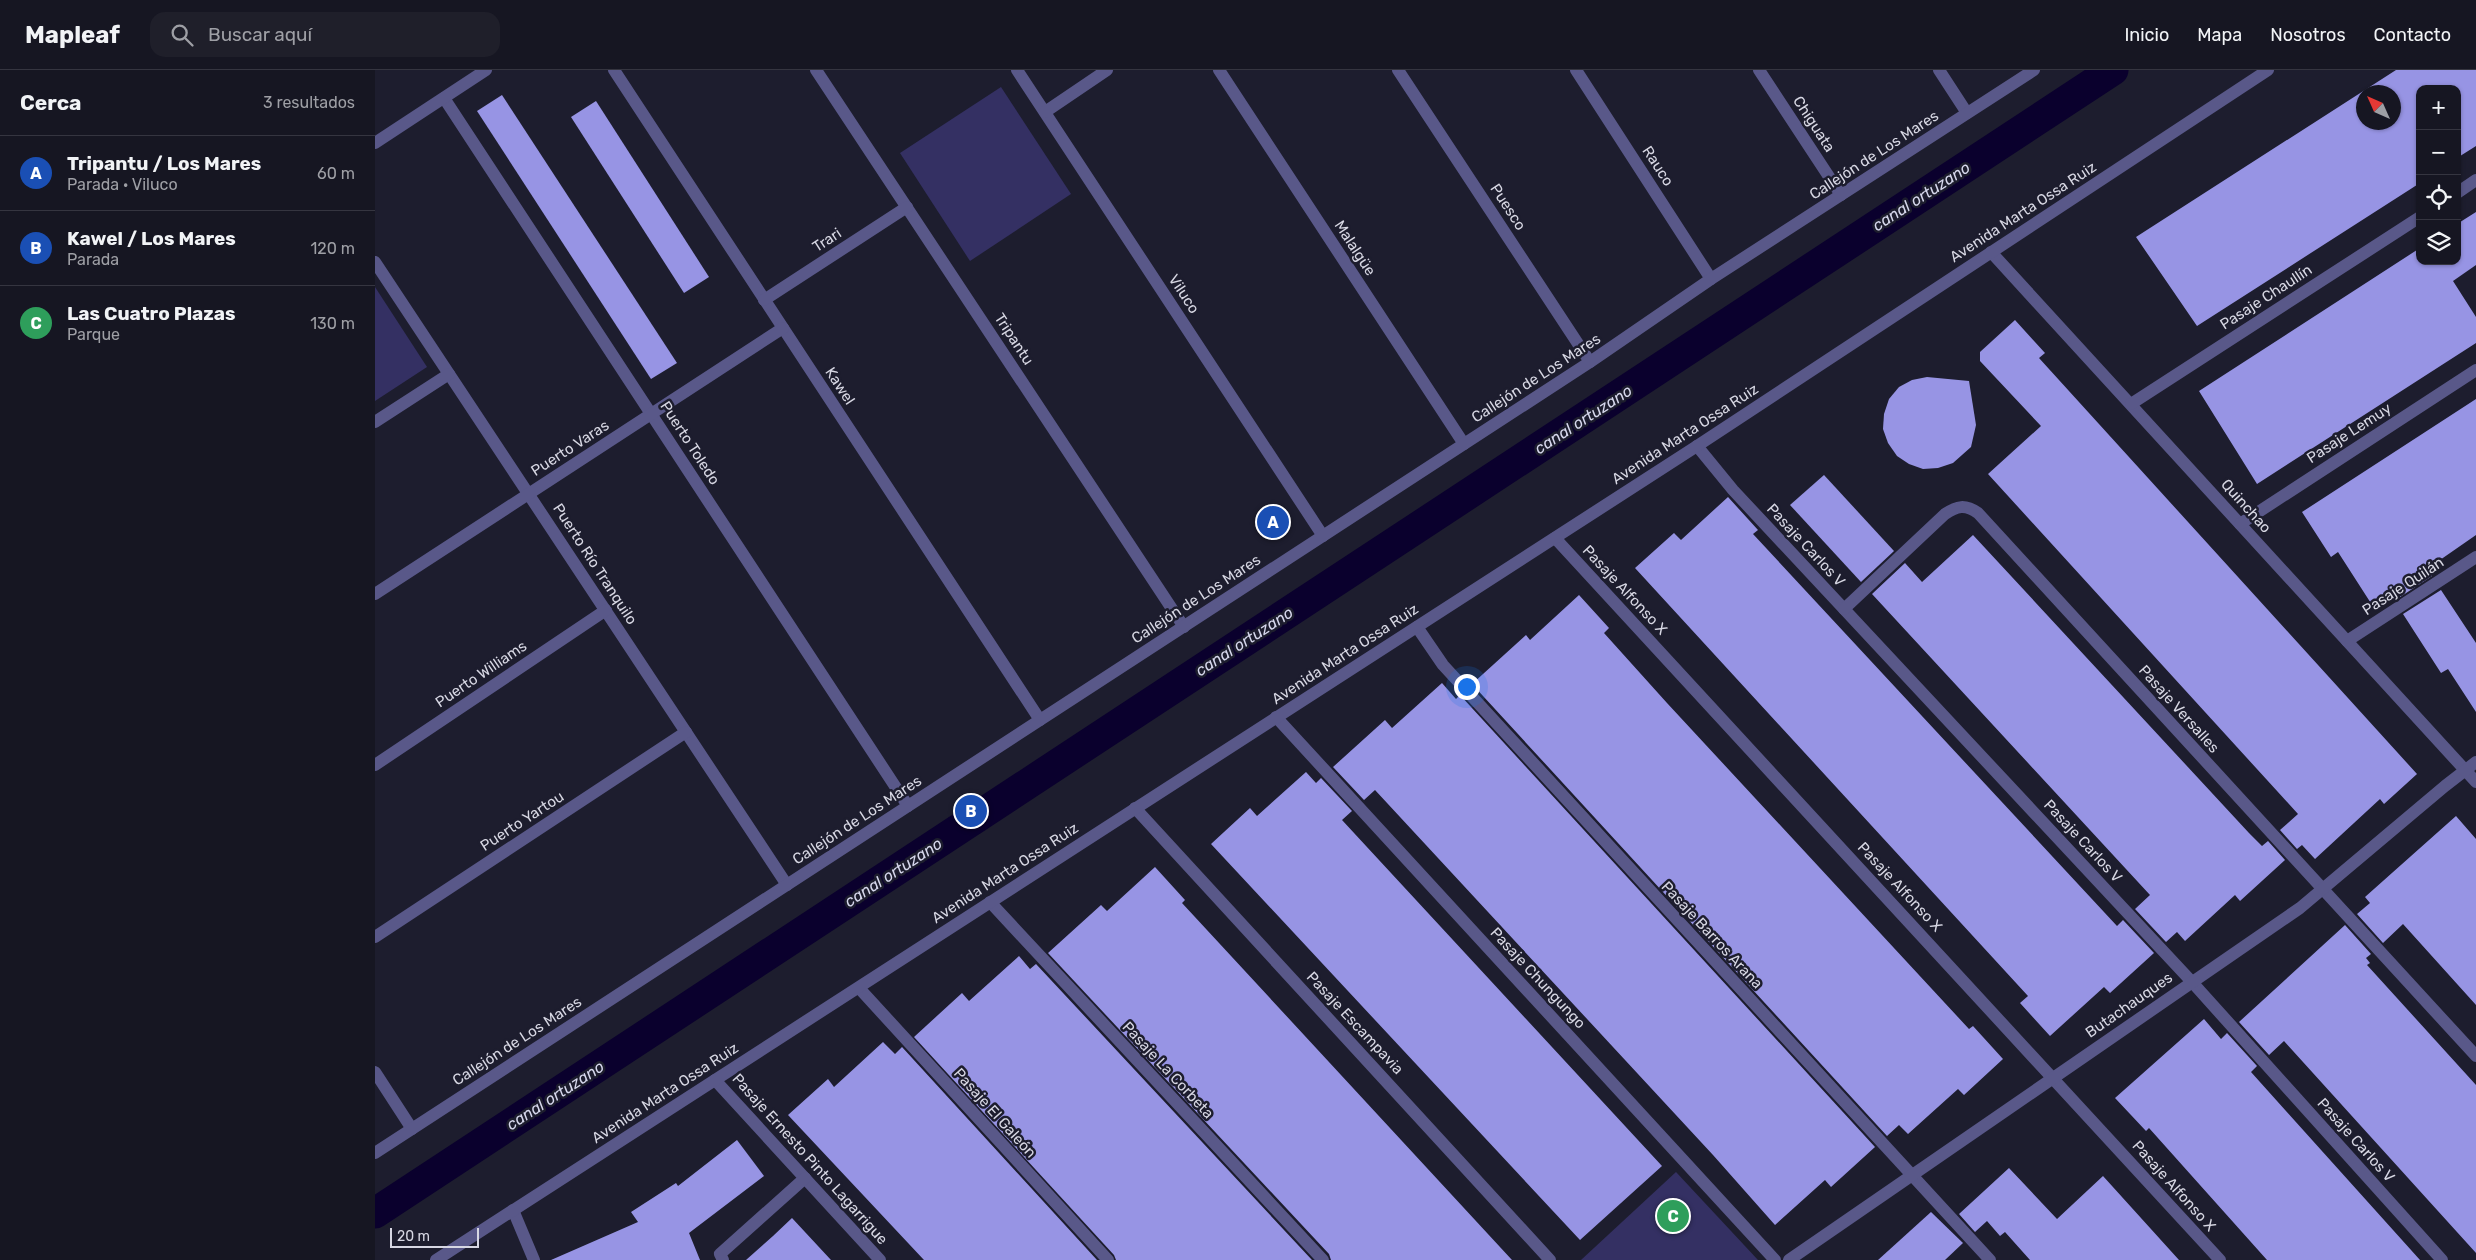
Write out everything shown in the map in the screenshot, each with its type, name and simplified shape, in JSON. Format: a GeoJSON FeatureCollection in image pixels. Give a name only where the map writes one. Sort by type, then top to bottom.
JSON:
{"type":"FeatureCollection","features":[{"type":"Feature","properties":{"kind":"street"},"geometry":{"type":"LineString","coordinates":[[375,143],[486,70]]}},
{"type":"Feature","properties":{"kind":"street","name":"Kawel"},"geometry":{"type":"LineString","coordinates":[[614,70],[1040,720]]}},
{"type":"Feature","properties":{"kind":"street","name":"Tripantu"},"geometry":{"type":"LineString","coordinates":[[816,70],[1184,626]]}},
{"type":"Feature","properties":{"kind":"street","name":"Viluco"},"geometry":{"type":"LineString","coordinates":[[1017,70],[1323,536]]}},
{"type":"Feature","properties":{"kind":"street"},"geometry":{"type":"LineString","coordinates":[[1045,112],[1107,70]]}},
{"type":"Feature","properties":{"kind":"street","name":"Malalgüe"},"geometry":{"type":"LineString","coordinates":[[1219,70],[1464,444]]}},
{"type":"Feature","properties":{"kind":"street","name":"Puesco"},"geometry":{"type":"LineString","coordinates":[[1398,70],[1590,362]]}},
{"type":"Feature","properties":{"kind":"street","name":"Rauco"},"geometry":{"type":"LineString","coordinates":[[1577,70],[1711,279]]}},
{"type":"Feature","properties":{"kind":"street","name":"Chiguata"},"geometry":{"type":"LineString","coordinates":[[1759,70],[1841,195]]}},
{"type":"Feature","properties":{"kind":"street"},"geometry":{"type":"LineString","coordinates":[[1939,70],[1967,113]]}},
{"type":"Feature","properties":{"kind":"street","name":"Callejón de Los Mares"},"geometry":{"type":"LineString","coordinates":[[375,1153],[1590,362],[1711,279],[2034,70]]}},
{"type":"Feature","properties":{"kind":"street","name":"Avenida Marta Ossa Ruiz"},"geometry":{"type":"LineString","coordinates":[[436,1260],[1697,446],[2268,70]]}},
{"type":"Feature","properties":{"kind":"street","name":"Puerto Toledo"},"geometry":{"type":"LineString","coordinates":[[444,98],[908,806]]}},
{"type":"Feature","properties":{"kind":"street"},"geometry":{"type":"LineString","coordinates":[[2461,190],[2476,180]]}},
{"type":"Feature","properties":{"kind":"street","name":"Trari"},"geometry":{"type":"LineString","coordinates":[[764,300],[907,207]]}},
{"type":"Feature","properties":{"kind":"street","name":"Pasaje Chaullín"},"geometry":{"type":"LineString","coordinates":[[2131,404],[2416,220]]}},
{"type":"Feature","properties":{"kind":"street","name":"Quinchao"},"geometry":{"type":"LineString","coordinates":[[1991,252],[2476,782]]}},
{"type":"Feature","properties":{"kind":"street","name":"Puerto Río Tranquilo"},"geometry":{"type":"LineString","coordinates":[[375,262],[787,884]]}},
{"type":"Feature","properties":{"kind":"street","name":"Puerto Varas"},"geometry":{"type":"LineString","coordinates":[[375,594],[783,328]]}},
{"type":"Feature","properties":{"kind":"street","name":"Pasaje Lemuy"},"geometry":{"type":"LineString","coordinates":[[2240,524],[2476,370]]}},
{"type":"Feature","properties":{"kind":"street"},"geometry":{"type":"LineString","coordinates":[[375,422],[449,374]]}},
{"type":"Feature","properties":{"kind":"street","name":"Pasaje Carlos V"},"geometry":{"type":"LineString","coordinates":[[1697,446],[1733,490],[2192,982],[2442,1260]]}},
{"type":"Feature","properties":{"kind":"street","name":"Pasaje Versalles"},"geometry":{"type":"LineString","coordinates":[[1844,609],[1945,514],[1962,506],[1978,513],[2476,1056]]}},
{"type":"Feature","properties":{"kind":"street","name":"Pasaje Alfonso X"},"geometry":{"type":"LineString","coordinates":[[1555,538],[2220,1260]]}},
{"type":"Feature","properties":{"kind":"street","name":"Pasaje Quilán"},"geometry":{"type":"LineString","coordinates":[[2347,641],[2476,557]]}},
{"type":"Feature","properties":{"kind":"street","name":"Puerto Williams"},"geometry":{"type":"LineString","coordinates":[[375,765],[606,610]]}},
{"type":"Feature","properties":{"kind":"street","name":"Pasaje Barros Arana"},"geometry":{"type":"LineString","coordinates":[[1417,626],[1443,666],[1990,1260]]}},
{"type":"Feature","properties":{"kind":"street","name":"Pasaje Chungungo"},"geometry":{"type":"LineString","coordinates":[[1276,718],[1775,1260]]}},
{"type":"Feature","properties":{"kind":"street","name":"Puerto Yartou"},"geometry":{"type":"LineString","coordinates":[[375,937],[686,732]]}},
{"type":"Feature","properties":{"kind":"street","name":"Butachauques"},"geometry":{"type":"LineString","coordinates":[[1789,1260],[2323,890],[2476,762]]}},
{"type":"Feature","properties":{"kind":"street","name":"Pasaje Escampavia"},"geometry":{"type":"LineString","coordinates":[[1135,808],[1551,1260]]}},
{"type":"Feature","properties":{"kind":"street","name":"Pasaje La Corbeta"},"geometry":{"type":"LineString","coordinates":[[990,902],[1323,1260]]}},
{"type":"Feature","properties":{"kind":"street","name":"Pasaje El Galeón"},"geometry":{"type":"LineString","coordinates":[[859,988],[1108,1260]]}},
{"type":"Feature","properties":{"kind":"street"},"geometry":{"type":"LineString","coordinates":[[375,1072],[412,1129]]}},
{"type":"Feature","properties":{"kind":"street","name":"Pasaje Ernesto Pinto Lagarrigue"},"geometry":{"type":"LineString","coordinates":[[715,1080],[880,1260]]}},
{"type":"Feature","properties":{"kind":"street"},"geometry":{"type":"LineString","coordinates":[[723,1260],[720,1254],[805,1178]]}},
{"type":"Feature","properties":{"kind":"street"},"geometry":{"type":"LineString","coordinates":[[513,1210],[534,1260]]}},
{"type":"Feature","properties":{"kind":"shaded area"},"geometry":{"type":"Polygon","coordinates":[[[1001,87],[1071,194],[970,261],[900,153],[1001,87]]]}},
{"type":"Feature","properties":{"kind":"shaded area"},"geometry":{"type":"Polygon","coordinates":[[[375,287],[427,367],[375,401],[375,287]]]}},
{"type":"Feature","properties":{"kind":"shaded area"},"geometry":{"type":"Polygon","coordinates":[[[1676,1172],[1758,1260],[1581,1260],[1676,1172]]]}},
{"type":"Feature","properties":{"kind":"building"},"geometry":{"type":"Polygon","coordinates":[[[2396,70],[2476,70],[2476,146],[2461,155],[2461,85],[2416,85],[2416,186],[2197,326],[2136,237],[2356,96],[2356,130],[2401,130],[2401,85],[2373,85],[2396,70]]]}},
{"type":"Feature","properties":{"kind":"building"},"geometry":{"type":"Polygon","coordinates":[[[502,95],[677,363],[651,379],[477,111],[502,95]]]}},
{"type":"Feature","properties":{"kind":"building"},"geometry":{"type":"Polygon","coordinates":[[[596,101],[709,277],[684,293],[571,117],[596,101]]]}},
{"type":"Feature","properties":{"kind":"building"},"geometry":{"type":"Polygon","coordinates":[[[2476,212],[2476,265],[2453,281],[2476,317],[2476,343],[2257,484],[2199,391],[2416,251],[2416,265],[2461,265],[2461,221],[2476,212]]]}},
{"type":"Feature","properties":{"kind":"building"},"geometry":{"type":"Polygon","coordinates":[[[2015,320],[2045,353],[2039,358],[2417,774],[2384,804],[2380,799],[2315,859],[2302,845],[2297,849],[2280,830],[2298,814],[1988,474],[2041,426],[1980,361],[1980,352],[2015,320]]]}},
{"type":"Feature","properties":{"kind":"building"},"geometry":{"type":"Polygon","coordinates":[[[1927,377],[1969,381],[1976,425],[1971,447],[1953,463],[1938,468],[1923,469],[1909,464],[1897,456],[1888,443],[1883,429],[1884,414],[1889,399],[1899,387],[1912,380],[1927,377]]]}},
{"type":"Feature","properties":{"kind":"building"},"geometry":{"type":"Polygon","coordinates":[[[2476,399],[2476,535],[2427,569],[2432,576],[2394,601],[2391,596],[2374,608],[2338,552],[2331,557],[2302,512],[2476,399]]]}},
{"type":"Feature","properties":{"kind":"building"},"geometry":{"type":"Polygon","coordinates":[[[1824,475],[1894,551],[1861,582],[1790,505],[1824,475]]]}},
{"type":"Feature","properties":{"kind":"building"},"geometry":{"type":"Polygon","coordinates":[[[1728,497],[1758,530],[1753,534],[2117,926],[2123,920],[2154,953],[2110,993],[2104,987],[2050,1036],[2020,1003],[2028,996],[1635,568],[1674,533],[1681,540],[1728,497]]]}},
{"type":"Feature","properties":{"kind":"building"},"geometry":{"type":"Polygon","coordinates":[[[1973,535],[2249,833],[2262,846],[2268,841],[2285,860],[2240,901],[2235,895],[2185,941],[2177,932],[2166,942],[2135,909],[2150,895],[1872,594],[1905,563],[1922,582],[1973,535]]]}},
{"type":"Feature","properties":{"kind":"building"},"geometry":{"type":"Polygon","coordinates":[[[2441,590],[2476,643],[2476,712],[2448,669],[2441,673],[2403,614],[2441,590]]]}},
{"type":"Feature","properties":{"kind":"building"},"geometry":{"type":"Polygon","coordinates":[[[1579,595],[1609,628],[1604,633],[1667,703],[1969,1029],[1973,1026],[2003,1059],[1964,1095],[1958,1089],[1908,1134],[1899,1125],[1887,1136],[1472,684],[1526,635],[1530,640],[1579,595]]]}},
{"type":"Feature","properties":{"kind":"building"},"geometry":{"type":"Polygon","coordinates":[[[1442,683],[1456,699],[1460,695],[1875,1147],[1831,1187],[1825,1180],[1775,1225],[1713,1155],[1375,790],[1364,800],[1333,767],[1385,720],[1392,728],[1442,683]]]}},
{"type":"Feature","properties":{"kind":"building"},"geometry":{"type":"Polygon","coordinates":[[[1306,772],[1316,783],[1321,778],[1352,811],[1342,820],[1662,1166],[1580,1240],[1211,844],[1250,808],[1257,816],[1306,772]]]}},
{"type":"Feature","properties":{"kind":"building"},"geometry":{"type":"Polygon","coordinates":[[[2456,816],[2476,839],[2476,1005],[2403,924],[2383,943],[2357,914],[2370,903],[2365,897],[2456,816]]]}},
{"type":"Feature","properties":{"kind":"building"},"geometry":{"type":"Polygon","coordinates":[[[1155,867],[1185,900],[1182,903],[1512,1260],[1331,1260],[1329,1254],[1048,953],[1101,905],[1107,911],[1155,867]]]}},
{"type":"Feature","properties":{"kind":"building"},"geometry":{"type":"Polygon","coordinates":[[[2345,925],[2371,954],[2366,958],[2370,963],[2367,965],[2476,1085],[2476,1253],[2284,1041],[2269,1055],[2239,1022],[2345,925]]]}},
{"type":"Feature","properties":{"kind":"building"},"geometry":{"type":"Polygon","coordinates":[[[1019,956],[1030,969],[1036,964],[1312,1260],[1116,1260],[1114,1255],[914,1037],[962,993],[969,1001],[1019,956]]]}},
{"type":"Feature","properties":{"kind":"building"},"geometry":{"type":"Polygon","coordinates":[[[2204,1019],[2221,1039],[2227,1033],[2257,1066],[2251,1072],[2420,1260],[2267,1260],[2149,1128],[2146,1131],[2115,1098],[2204,1019]]]}},
{"type":"Feature","properties":{"kind":"building"},"geometry":{"type":"Polygon","coordinates":[[[883,1042],[895,1054],[902,1047],[1097,1260],[924,1260],[788,1115],[828,1079],[834,1087],[883,1042]]]}},
{"type":"Feature","properties":{"kind":"building"},"geometry":{"type":"Polygon","coordinates":[[[737,1140],[764,1176],[689,1233],[700,1260],[551,1260],[638,1222],[631,1212],[676,1183],[678,1186],[737,1140]]]}},
{"type":"Feature","properties":{"kind":"building"},"geometry":{"type":"Polygon","coordinates":[[[2009,1168],[2057,1219],[2103,1176],[2179,1260],[2030,1260],[2005,1232],[2000,1236],[1987,1221],[1975,1232],[1959,1214],[2009,1168]]]}},
{"type":"Feature","properties":{"kind":"building"},"geometry":{"type":"Polygon","coordinates":[[[1931,1212],[1963,1243],[1945,1260],[1878,1260],[1931,1212]]]}},
{"type":"Feature","properties":{"kind":"building"},"geometry":{"type":"Polygon","coordinates":[[[792,1218],[831,1260],[746,1260],[773,1236],[792,1218]]]}},
{"type":"Feature","properties":{"kind":"waterway","name":"canal ortuzano"},"geometry":{"type":"LineString","coordinates":[[375,1213],[2113,70]]}},
{"type":"Feature","properties":{"kind":"place","name":"Tripantu / Los Mares"},"geometry":{"type":"Point","coordinates":[1273,522]}},
{"type":"Feature","properties":{"kind":"place","name":"Kawel / Los Mares"},"geometry":{"type":"Point","coordinates":[971,811]}},
{"type":"Feature","properties":{"kind":"place","name":"Las Cuatro Plazas"},"geometry":{"type":"Point","coordinates":[1673,1216]}}]}
